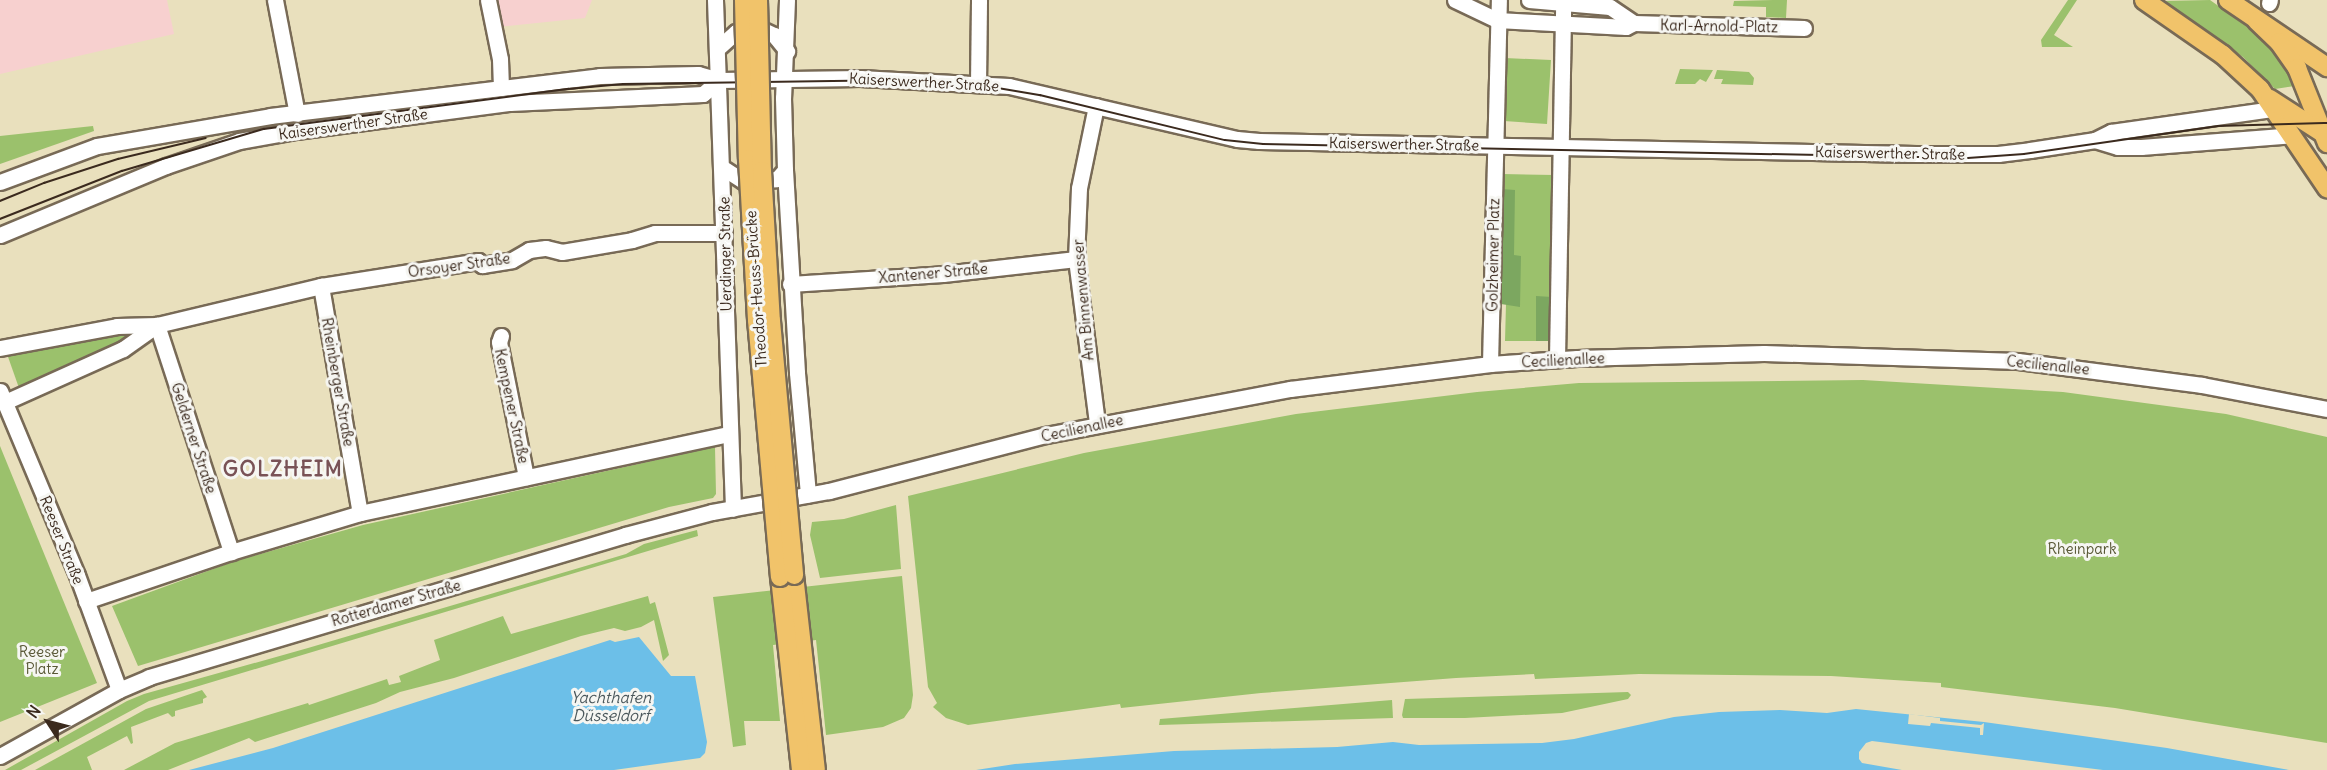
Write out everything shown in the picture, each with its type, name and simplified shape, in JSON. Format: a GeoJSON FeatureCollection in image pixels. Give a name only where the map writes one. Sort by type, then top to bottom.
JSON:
{"type":"FeatureCollection","features":[{"type":"Feature","properties":{"kind":"main road","name":"Theodor-Heuss-Brücke"},"geometry":{"type":"LineString","coordinates":[[744,0],[748,159],[757,320],[787,576]]}},
{"type":"Feature","properties":{"kind":"main road","name":"Theodor-Heuss-Brücke"},"geometry":{"type":"LineString","coordinates":[[758,0],[762,171],[787,576]]}},
{"type":"Feature","properties":{"kind":"main road"},"geometry":{"type":"LineString","coordinates":[[2144,0],[2223,55],[2274,105],[2326,137]]}},
{"type":"Feature","properties":{"kind":"main road"},"geometry":{"type":"LineString","coordinates":[[2228,0],[2327,67]]}},
{"type":"Feature","properties":{"kind":"main road"},"geometry":{"type":"LineString","coordinates":[[2257,21],[2287,53],[2320,102],[2326,137]]}},
{"type":"Feature","properties":{"kind":"main road","name":"Kaiserswerther Straße"},"geometry":{"type":"LineString","coordinates":[[2274,105],[2320,102]]}},
{"type":"Feature","properties":{"kind":"main road"},"geometry":{"type":"LineString","coordinates":[[2274,105],[2327,188]]}},
{"type":"Feature","properties":{"kind":"main road"},"geometry":{"type":"LineString","coordinates":[[2292,135],[2326,137]]}},
{"type":"Feature","properties":{"kind":"main road"},"geometry":{"type":"LineString","coordinates":[[787,576],[801,770]]}},
{"type":"Feature","properties":{"kind":"main road"},"geometry":{"type":"LineString","coordinates":[[787,576],[816,770]]}},
{"type":"Feature","properties":{"kind":"street"},"geometry":{"type":"LineString","coordinates":[[275,0],[297,114]]}},
{"type":"Feature","properties":{"kind":"street"},"geometry":{"type":"LineString","coordinates":[[489,0],[496,37],[501,88]]}},
{"type":"Feature","properties":{"kind":"street","name":"Uerdinger Straße"},"geometry":{"type":"LineString","coordinates":[[715,0],[723,168],[733,509]]}},
{"type":"Feature","properties":{"kind":"street"},"geometry":{"type":"LineString","coordinates":[[788,0],[785,170],[790,284],[808,495]]}},
{"type":"Feature","properties":{"kind":"street"},"geometry":{"type":"LineString","coordinates":[[978,84],[979,0]]}},
{"type":"Feature","properties":{"kind":"street"},"geometry":{"type":"LineString","coordinates":[[1455,0],[1497,20]]}},
{"type":"Feature","properties":{"kind":"street"},"geometry":{"type":"LineString","coordinates":[[1496,145],[1499,0]]}},
{"type":"Feature","properties":{"kind":"street"},"geometry":{"type":"LineString","coordinates":[[1529,0],[1610,7],[1623,5]]}},
{"type":"Feature","properties":{"kind":"street"},"geometry":{"type":"LineString","coordinates":[[1557,359],[1562,146],[1559,133],[1563,4]]}},
{"type":"Feature","properties":{"kind":"street"},"geometry":{"type":"LineString","coordinates":[[1623,5],[1634,23]]}},
{"type":"Feature","properties":{"kind":"street"},"geometry":{"type":"LineString","coordinates":[[1603,25],[1623,5]]}},
{"type":"Feature","properties":{"kind":"street","name":"Karl-Arnold-Platz"},"geometry":{"type":"LineString","coordinates":[[1497,20],[1626,27],[1634,23],[1804,28]]}},
{"type":"Feature","properties":{"kind":"street"},"geometry":{"type":"LineString","coordinates":[[717,49],[736,32],[759,28],[774,35],[787,51]]}},
{"type":"Feature","properties":{"kind":"street","name":"Kaiserswerther Straße"},"geometry":{"type":"LineString","coordinates":[[0,182],[97,146],[270,116],[600,76],[698,74],[719,80],[860,78],[978,84],[1040,92],[1248,140],[1963,155],[2009,153],[2095,141],[2111,132],[2274,105]]}},
{"type":"Feature","properties":{"kind":"street","name":"Kaiserswerther Straße"},"geometry":{"type":"LineString","coordinates":[[0,235],[146,174],[239,141],[296,130],[510,103],[703,94],[719,80]]}},
{"type":"Feature","properties":{"kind":"street","name":"Am Binnenwasser"},"geometry":{"type":"LineString","coordinates":[[1096,106],[1079,188],[1076,259],[1097,424]]}},
{"type":"Feature","properties":{"kind":"street","name":"Kaiserswerther Straße"},"geometry":{"type":"LineString","coordinates":[[2095,141],[2118,147],[2141,147],[2292,135]]}},
{"type":"Feature","properties":{"kind":"street","name":"Golzheimer Platz"},"geometry":{"type":"LineString","coordinates":[[1490,364],[1496,145]]}},
{"type":"Feature","properties":{"kind":"street"},"geometry":{"type":"LineString","coordinates":[[723,168],[743,181],[777,179],[785,170]]}},
{"type":"Feature","properties":{"kind":"street","name":"Orsoyer Straße"},"geometry":{"type":"LineString","coordinates":[[0,348],[117,326],[157,326],[321,286],[478,261],[482,266],[512,260],[529,250],[549,247],[562,252],[632,240],[655,233],[724,233]]}},
{"type":"Feature","properties":{"kind":"street","name":"Xantener Straße"},"geometry":{"type":"LineString","coordinates":[[790,284],[943,274],[1076,259]]}},
{"type":"Feature","properties":{"kind":"street","name":"Rheinberger Straße"},"geometry":{"type":"LineString","coordinates":[[321,286],[360,513]]}},
{"type":"Feature","properties":{"kind":"street","name":"Orsoyer Straße"},"geometry":{"type":"LineString","coordinates":[[2,397],[123,349],[157,326]]}},
{"type":"Feature","properties":{"kind":"street","name":"Gelderner Straße"},"geometry":{"type":"LineString","coordinates":[[157,326],[231,552]]}},
{"type":"Feature","properties":{"kind":"street","name":"Kempener Straße"},"geometry":{"type":"LineString","coordinates":[[501,336],[499,342],[526,477]]}},
{"type":"Feature","properties":{"kind":"street","name":"Cecilienallee"},"geometry":{"type":"LineString","coordinates":[[808,495],[950,458],[1097,424],[1290,388],[1490,364],[1557,359],[1764,353],[2018,362],[2202,385],[2327,410]]}},
{"type":"Feature","properties":{"kind":"street","name":"Reeser Straße"},"geometry":{"type":"LineString","coordinates":[[2,397],[86,601],[119,690]]}},
{"type":"Feature","properties":{"kind":"street"},"geometry":{"type":"LineString","coordinates":[[86,601],[231,552],[360,513],[729,434]]}},
{"type":"Feature","properties":{"kind":"street","name":"Rotterdamer Straße"},"geometry":{"type":"LineString","coordinates":[[0,756],[119,690],[180,667],[625,535],[733,509],[808,495]]}},
{"type":"Feature","properties":{"kind":"shaded area"},"geometry":{"type":"Polygon","coordinates":[[[0,0],[167,0],[174,34],[0,74],[0,0]]]}},
{"type":"Feature","properties":{"kind":"shaded area"},"geometry":{"type":"Polygon","coordinates":[[[488,0],[592,0],[585,18],[497,27],[488,0]]]}},
{"type":"Feature","properties":{"kind":"green space"},"geometry":{"type":"Polygon","coordinates":[[[1787,0],[1786,18],[1766,17],[1766,7],[1733,6],[1734,1],[1787,0]]]}},
{"type":"Feature","properties":{"kind":"green space"},"geometry":{"type":"Polygon","coordinates":[[[2068,0],[2077,0],[2054,35],[2073,47],[2042,47],[2041,40],[2068,0]]]}},
{"type":"Feature","properties":{"kind":"green space"},"geometry":{"type":"Polygon","coordinates":[[[2210,0],[2262,37],[2277,53],[2295,86],[2275,89],[2243,57],[2163,1],[2210,0]]]}},
{"type":"Feature","properties":{"kind":"green space"},"geometry":{"type":"Polygon","coordinates":[[[1505,58],[1551,60],[1547,124],[1504,121],[1505,58]]]}},
{"type":"Feature","properties":{"kind":"green space"},"geometry":{"type":"Polygon","coordinates":[[[1680,69],[1713,70],[1706,82],[1700,79],[1695,84],[1675,84],[1680,69]]]}},
{"type":"Feature","properties":{"kind":"green space"},"geometry":{"type":"Polygon","coordinates":[[[1717,70],[1749,72],[1754,78],[1753,85],[1721,84],[1723,79],[1714,79],[1717,70]]]}},
{"type":"Feature","properties":{"kind":"green space"},"geometry":{"type":"Polygon","coordinates":[[[93,126],[94,131],[0,164],[0,136],[93,126]]]}},
{"type":"Feature","properties":{"kind":"green space"},"geometry":{"type":"Polygon","coordinates":[[[1502,174],[1554,175],[1551,341],[1505,341],[1506,304],[1501,304],[1502,174]]]}},
{"type":"Feature","properties":{"kind":"green space"},"geometry":{"type":"Polygon","coordinates":[[[1502,189],[1515,190],[1514,255],[1521,256],[1520,307],[1501,304],[1502,189]]]}},
{"type":"Feature","properties":{"kind":"green space"},"geometry":{"type":"Polygon","coordinates":[[[1536,296],[1552,297],[1551,341],[1536,341],[1536,296]]]}},
{"type":"Feature","properties":{"kind":"green space"},"geometry":{"type":"Polygon","coordinates":[[[124,330],[129,333],[128,339],[19,388],[7,354],[124,330]]]}},
{"type":"Feature","properties":{"kind":"green space","name":"Rheinpark"},"geometry":{"type":"Polygon","coordinates":[[[1863,380],[2063,392],[2226,414],[2327,437],[2327,743],[2115,708],[1941,687],[1941,683],[1831,676],[1639,674],[1535,679],[1534,674],[1456,678],[1261,693],[1121,708],[1120,704],[968,725],[946,718],[933,707],[937,703],[928,687],[908,496],[1084,453],[1296,414],[1477,392],[1579,383],[1863,380]]]}},
{"type":"Feature","properties":{"kind":"green space","name":"Reeser Platz"},"geometry":{"type":"Polygon","coordinates":[[[0,446],[97,683],[0,722],[0,446]]]}},
{"type":"Feature","properties":{"kind":"green space"},"geometry":{"type":"Polygon","coordinates":[[[715,447],[716,494],[713,498],[669,507],[138,666],[112,606],[235,561],[363,525],[715,447]]]}},
{"type":"Feature","properties":{"kind":"green space"},"geometry":{"type":"Polygon","coordinates":[[[896,505],[901,569],[820,578],[810,535],[812,522],[844,519],[896,505]]]}},
{"type":"Feature","properties":{"kind":"green space"},"geometry":{"type":"Polygon","coordinates":[[[697,530],[698,536],[149,701],[21,770],[5,770],[127,701],[144,694],[626,554],[644,544],[697,530]]]}},
{"type":"Feature","properties":{"kind":"green space"},"geometry":{"type":"Polygon","coordinates":[[[902,576],[913,695],[911,708],[904,718],[883,727],[826,735],[816,640],[773,645],[780,721],[744,721],[746,745],[733,747],[713,597],[902,576]]]}},
{"type":"Feature","properties":{"kind":"green space"},"geometry":{"type":"Polygon","coordinates":[[[648,596],[650,604],[655,602],[669,655],[663,661],[654,620],[641,627],[625,631],[614,628],[581,636],[454,678],[400,692],[376,703],[255,742],[249,738],[168,770],[124,770],[175,743],[308,703],[309,705],[387,679],[389,685],[401,682],[399,676],[440,660],[434,640],[503,616],[511,634],[648,596]]]}},
{"type":"Feature","properties":{"kind":"green space"},"geometry":{"type":"Polygon","coordinates":[[[202,690],[207,697],[203,699],[203,703],[175,711],[175,716],[172,717],[168,713],[131,727],[133,743],[131,744],[127,736],[87,757],[92,770],[35,770],[146,709],[202,690]]]}},
{"type":"Feature","properties":{"kind":"green space"},"geometry":{"type":"Polygon","coordinates":[[[1628,692],[1631,695],[1628,699],[1562,713],[1465,718],[1403,718],[1402,715],[1405,699],[1628,692]]]}},
{"type":"Feature","properties":{"kind":"green space"},"geometry":{"type":"Polygon","coordinates":[[[1392,700],[1393,718],[1159,725],[1160,719],[1392,700]]]}},
{"type":"Feature","properties":{"kind":"water","name":"Yachthafen Düsseldorf"},"geometry":{"type":"Polygon","coordinates":[[[639,637],[671,676],[695,676],[707,742],[705,753],[700,758],[614,770],[189,770],[273,748],[610,640],[615,642],[639,637]]]}},
{"type":"Feature","properties":{"kind":"water"},"geometry":{"type":"Polygon","coordinates":[[[1856,709],[1984,722],[2167,748],[2289,770],[2103,770],[1872,741],[1866,743],[1859,752],[1859,759],[1862,763],[1902,770],[976,770],[1015,764],[1174,751],[1337,747],[1393,742],[1419,745],[1542,743],[1574,739],[1674,717],[1719,712],[1780,710],[1827,713],[1856,709]]]}},
{"type":"Feature","properties":{"kind":"pier"},"geometry":{"type":"Polygon","coordinates":[[[1909,714],[1940,718],[1940,721],[1981,725],[1984,723],[1983,735],[1980,735],[1980,728],[1931,723],[1930,726],[1908,724],[1909,714]]]}},
{"type":"Feature","properties":{"kind":"tram line"},"geometry":{"type":"LineString","coordinates":[[0,219],[122,171],[264,129],[568,89],[623,84],[850,81],[998,88],[1040,95],[1225,140],[1263,144],[1968,158],[2024,154],[2218,126],[2327,123]]}},
{"type":"Feature","properties":{"kind":"tram line"},"geometry":{"type":"LineString","coordinates":[[0,201],[44,183],[118,159],[206,138]]}},
{"type":"Feature","properties":{"kind":"district","name":"GOLZHEIM"},"geometry":{"type":"Point","coordinates":[283,469]}}]}
